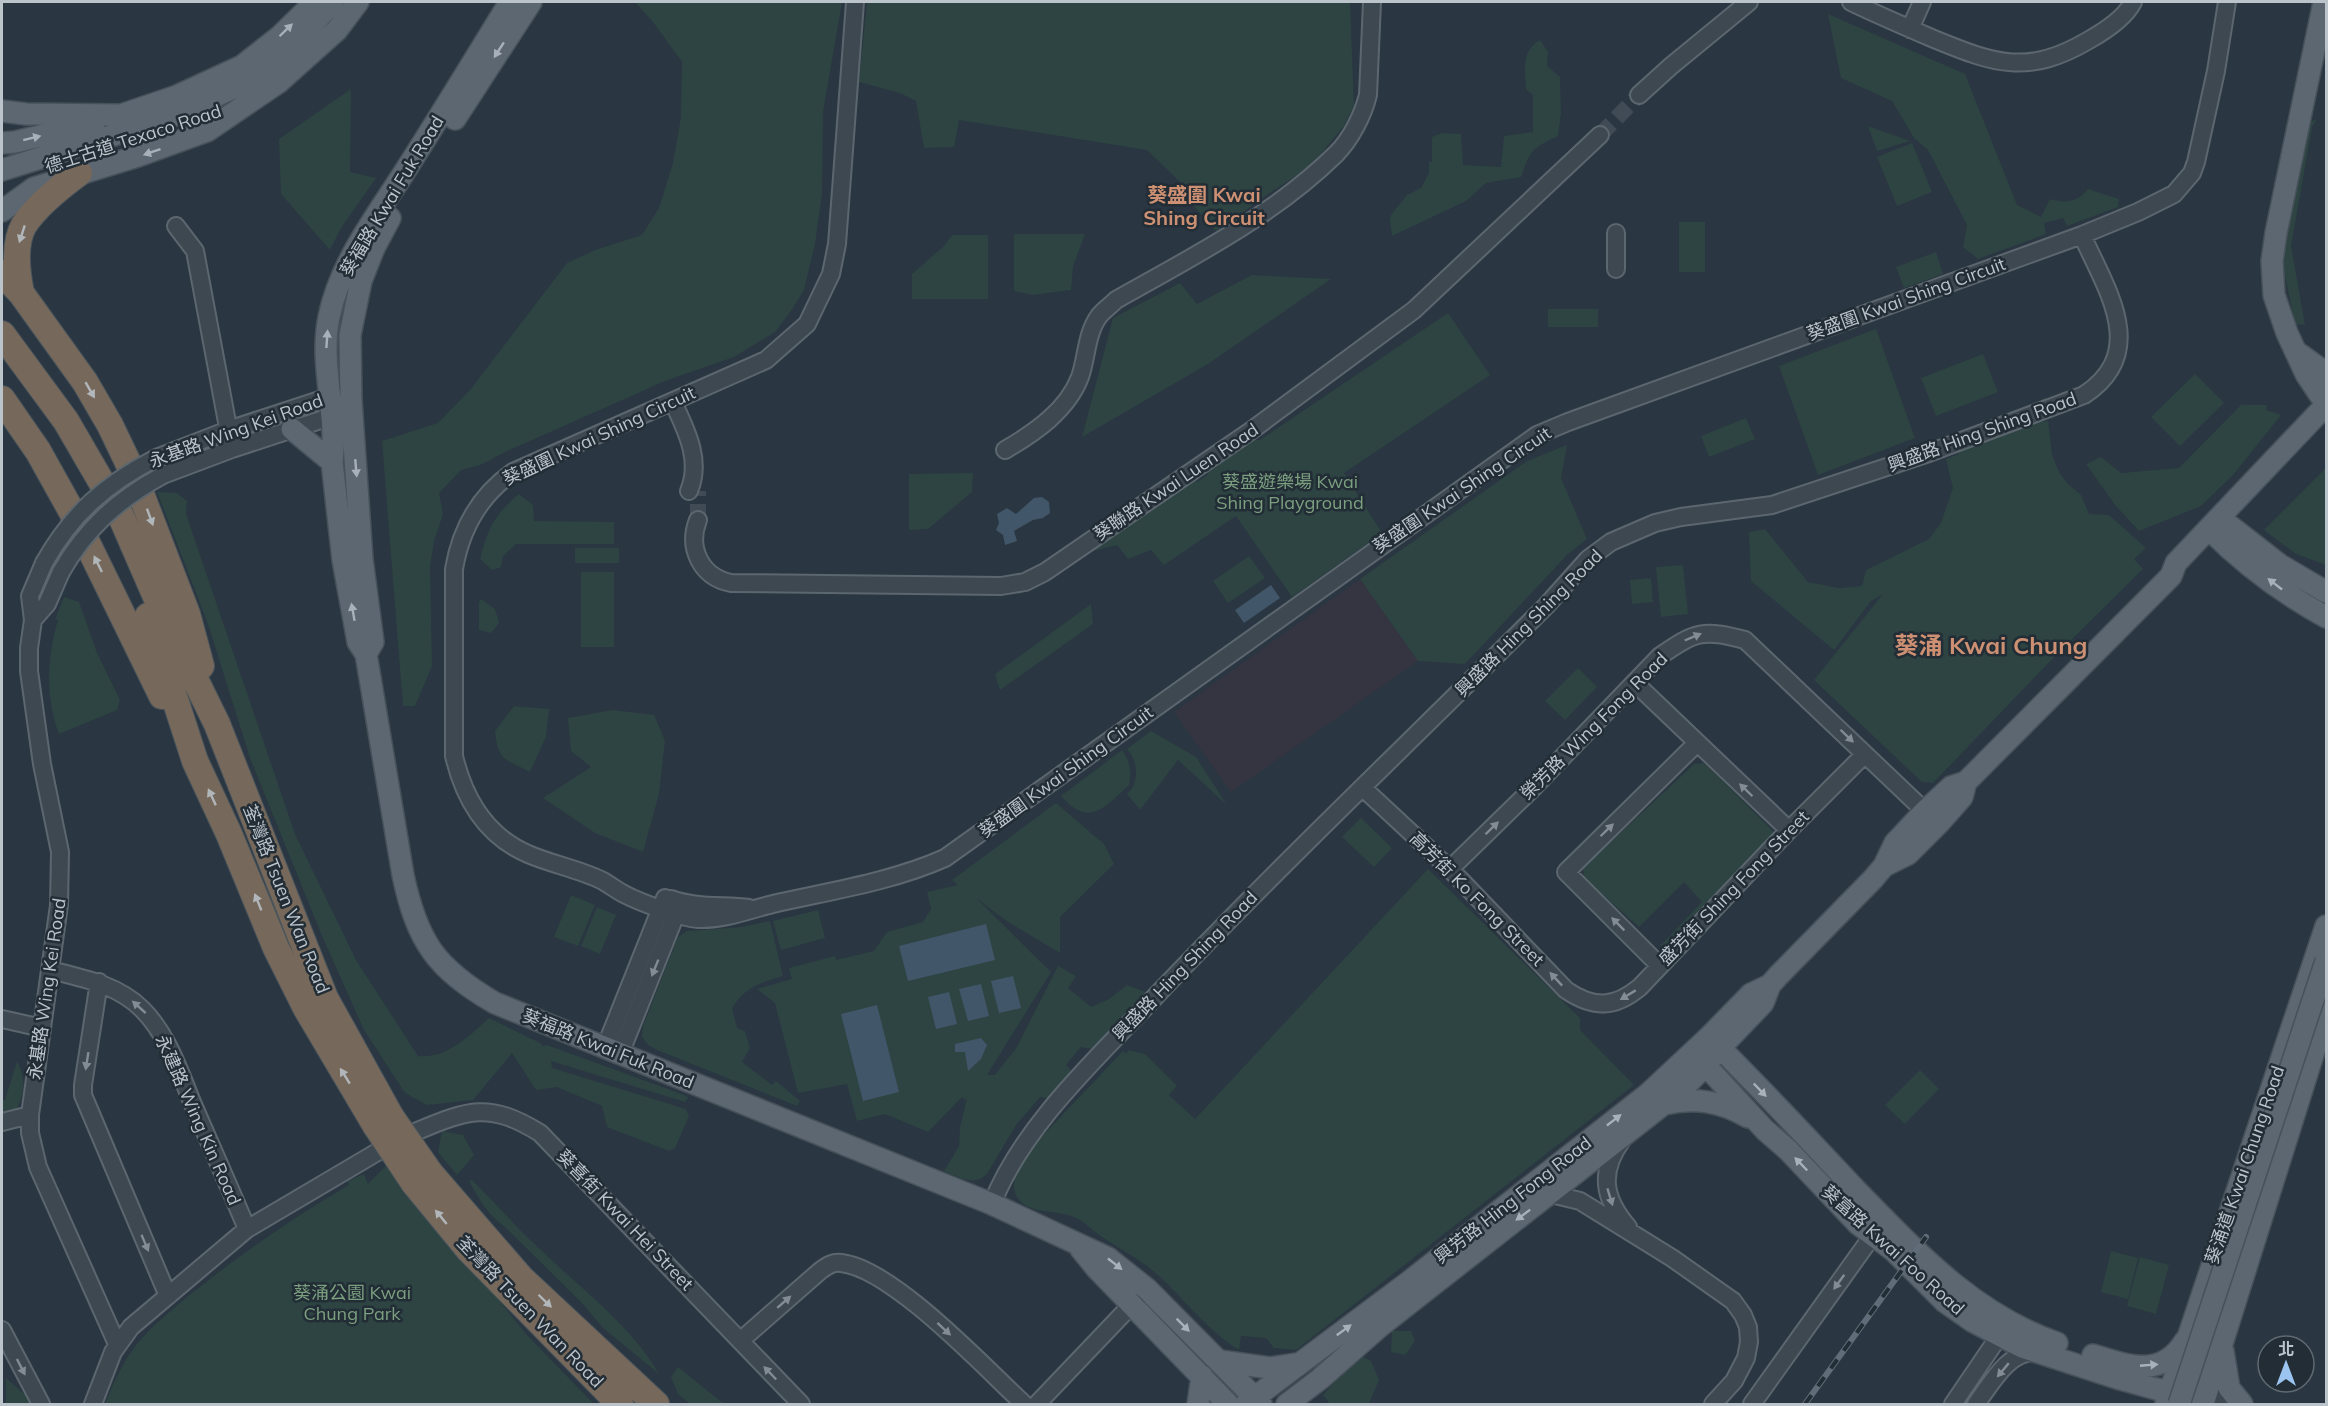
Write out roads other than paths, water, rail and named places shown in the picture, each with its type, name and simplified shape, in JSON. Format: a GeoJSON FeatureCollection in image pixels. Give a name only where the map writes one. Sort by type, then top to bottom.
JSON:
{"type":"FeatureCollection","features":[{"type":"Feature","properties":{"kind":"highway"},"geometry":{"type":"LineString","coordinates":[[21,293],[17,259],[18,243],[24,225],[43,204],[79,173]]}},
{"type":"Feature","properties":{"kind":"highway"},"geometry":{"type":"LineString","coordinates":[[2,273],[21,293],[85,382],[133,473],[187,614],[217,724]]}},
{"type":"Feature","properties":{"kind":"highway","name":"荃灣路 Tsuen Wan Road"},"geometry":{"type":"LineString","coordinates":[[2,334],[66,421],[115,504],[171,631],[217,724],[325,998],[384,1121]]}},
{"type":"Feature","properties":{"kind":"highway","name":"荃灣路 Tsuen Wan Road"},"geometry":{"type":"LineString","coordinates":[[2,357],[54,429],[106,522],[128,568],[157,640],[195,761],[229,834],[276,948],[306,1008],[469,1250],[618,1403]]}},
{"type":"Feature","properties":{"kind":"highway"},"geometry":{"type":"LineString","coordinates":[[2,399],[38,451],[72,512],[195,761]]}},
{"type":"Feature","properties":{"kind":"highway","name":"荃灣路 Tsuen Wan Road"},"geometry":{"type":"LineString","coordinates":[[422,1178],[568,1324],[655,1400]]}},
{"type":"Feature","properties":{"kind":"main road","name":"德士古道 Texaco Road"},"geometry":{"type":"LineString","coordinates":[[2,111],[26,114],[121,115],[177,96],[242,66],[279,37],[315,2]]}},
{"type":"Feature","properties":{"kind":"main road"},"geometry":{"type":"LineString","coordinates":[[201,111],[251,79],[291,48],[333,2]]}},
{"type":"Feature","properties":{"kind":"main road"},"geometry":{"type":"LineString","coordinates":[[304,58],[326,22],[342,2]]}},
{"type":"Feature","properties":{"kind":"main road","name":"德士古道 Texaco Road"},"geometry":{"type":"LineString","coordinates":[[2,211],[34,188],[198,136],[264,93],[337,30],[358,2]]}},
{"type":"Feature","properties":{"kind":"main road","name":"葵福路 Kwai Fuk Road"},"geometry":{"type":"LineString","coordinates":[[510,2],[360,242],[334,296],[327,333],[325,366],[334,446],[332,462],[344,560],[358,642],[366,654],[403,875],[410,909],[420,933],[438,959],[471,989],[495,1003],[992,1204],[1108,1258],[1202,1376],[1228,1404]]}},
{"type":"Feature","properties":{"kind":"main road","name":"葵福路 Kwai Fuk Road"},"geometry":{"type":"LineString","coordinates":[[366,654],[373,642],[362,559],[351,400],[350,335],[361,281],[374,248],[398,205],[531,2]]}},
{"type":"Feature","properties":{"kind":"main road"},"geometry":{"type":"LineString","coordinates":[[2324,2],[2272,261],[2274,295],[2287,333],[2310,381],[2326,405]]}},
{"type":"Feature","properties":{"kind":"main road"},"geometry":{"type":"LineString","coordinates":[[201,111],[242,66]]}},
{"type":"Feature","properties":{"kind":"main road","name":"德士古道 Texaco Road"},"geometry":{"type":"LineString","coordinates":[[2,170],[168,118],[264,93]]}},
{"type":"Feature","properties":{"kind":"main road","name":"德士古道 Texaco Road"},"geometry":{"type":"LineString","coordinates":[[2,183],[79,156],[156,134],[201,111]]}},
{"type":"Feature","properties":{"kind":"main road"},"geometry":{"type":"LineString","coordinates":[[2,143],[15,142],[121,115]]}},
{"type":"Feature","properties":{"kind":"main road"},"geometry":{"type":"LineString","coordinates":[[2298,353],[2326,373]]}},
{"type":"Feature","properties":{"kind":"main road","name":"興芳路 Hing Fong Road"},"geometry":{"type":"LineString","coordinates":[[1287,1404],[1320,1379],[1379,1327],[1664,1104],[1751,994],[1770,985],[1884,866],[1908,854],[1931,818],[1962,797],[1966,782],[2171,576],[2186,570],[2326,405]]}},
{"type":"Feature","properties":{"kind":"main road","name":"興芳路 Hing Fong Road"},"geometry":{"type":"LineString","coordinates":[[2220,529],[2326,426]]}},
{"type":"Feature","properties":{"kind":"main road"},"geometry":{"type":"LineString","coordinates":[[292,429],[332,462]]}},
{"type":"Feature","properties":{"kind":"main road"},"geometry":{"type":"LineString","coordinates":[[2220,529],[2326,592]]}},
{"type":"Feature","properties":{"kind":"main road"},"geometry":{"type":"LineString","coordinates":[[2220,529],[2280,589],[2326,618]]}},
{"type":"Feature","properties":{"kind":"main road"},"geometry":{"type":"LineString","coordinates":[[2305,581],[2326,579]]}},
{"type":"Feature","properties":{"kind":"main road","name":"葵涌道 Kwai Chung Road"},"geometry":{"type":"LineString","coordinates":[[2171,1400],[2185,1341],[2326,926]]}},
{"type":"Feature","properties":{"kind":"main road","name":"葵涌道 Kwai Chung Road"},"geometry":{"type":"LineString","coordinates":[[2171,1400],[2326,961]]}},
{"type":"Feature","properties":{"kind":"main road","name":"葵涌道 Kwai Chung Road"},"geometry":{"type":"LineString","coordinates":[[2199,1402],[2326,981]]}},
{"type":"Feature","properties":{"kind":"main road","name":"葵涌道 Kwai Chung Road"},"geometry":{"type":"LineString","coordinates":[[2199,1402],[2222,1341],[2326,1013]]}},
{"type":"Feature","properties":{"kind":"main road","name":"葵富路 Kwai Foo Road"},"geometry":{"type":"LineString","coordinates":[[1714,1042],[1871,1205],[2004,1330],[2040,1352],[2120,1379],[2171,1400],[2199,1402]]}},
{"type":"Feature","properties":{"kind":"main road","name":"興芳路 Hing Fong Road"},"geometry":{"type":"LineString","coordinates":[[1254,1402],[1297,1364],[1410,1281],[1648,1094],[1700,1059]]}},
{"type":"Feature","properties":{"kind":"main road","name":"葵富路 Kwai Foo Road"},"geometry":{"type":"LineString","coordinates":[[1700,1059],[1765,1130],[1788,1150],[1858,1224],[1894,1251],[1945,1302],[1972,1321],[2004,1330],[2031,1334],[2130,1366],[2150,1366],[2166,1362],[2178,1354],[2185,1341]]}},
{"type":"Feature","properties":{"kind":"main road"},"geometry":{"type":"LineString","coordinates":[[1664,1104],[1688,1099],[1713,1101],[1732,1108],[1765,1130]]}},
{"type":"Feature","properties":{"kind":"main road","name":"葵福路 Kwai Fuk Road"},"geometry":{"type":"LineString","coordinates":[[1140,1297],[1220,1361],[1254,1402]]}},
{"type":"Feature","properties":{"kind":"main road"},"geometry":{"type":"LineString","coordinates":[[2222,1341],[2229,1388],[2241,1404]]}},
{"type":"Feature","properties":{"kind":"main road"},"geometry":{"type":"LineString","coordinates":[[1220,1361],[1270,1368],[1297,1364]]}},
{"type":"Feature","properties":{"kind":"main road"},"geometry":{"type":"LineString","coordinates":[[1198,1404],[1202,1376]]}},
{"type":"Feature","properties":{"kind":"main road"},"geometry":{"type":"LineString","coordinates":[[1312,1404],[1320,1379]]}},
{"type":"Feature","properties":{"kind":"main road"},"geometry":{"type":"LineString","coordinates":[[2120,1379],[2134,1386],[2149,1404]]}},
{"type":"Feature","properties":{"kind":"street","name":"葵盛圍 Kwai Shing Circuit"},"geometry":{"type":"LineString","coordinates":[[855,2],[837,244],[831,274],[807,324],[766,360],[513,472],[485,496],[474,512],[460,542],[455,563],[454,756],[467,798],[494,832],[527,854],[601,880],[627,895],[671,905],[696,919],[725,918],[753,909],[900,875],[945,858],[1538,435],[1568,422],[2082,235],[2139,212],[2174,194],[2192,173],[2196,162],[2214,82],[2227,2]]}},
{"type":"Feature","properties":{"kind":"street"},"geometry":{"type":"LineString","coordinates":[[1005,450],[1037,431],[1072,391],[1079,378],[1091,331],[1099,316],[1116,300],[1249,224],[1337,153],[1356,125],[1366,101],[1372,2]]}},
{"type":"Feature","properties":{"kind":"street"},"geometry":{"type":"LineString","coordinates":[[1639,95],[1749,2]]}},
{"type":"Feature","properties":{"kind":"street"},"geometry":{"type":"LineString","coordinates":[[1851,2],[1984,59],[2008,63],[2032,62],[2062,54],[2107,30],[2133,2]]}},
{"type":"Feature","properties":{"kind":"street"},"geometry":{"type":"LineString","coordinates":[[1910,29],[1922,2]]}},
{"type":"Feature","properties":{"kind":"street","name":"葵聯路 Kwai Luen Road"},"geometry":{"type":"LineString","coordinates":[[694,523],[693,543],[698,561],[720,581],[731,583],[1001,586],[1025,582],[1045,572],[1252,430],[1414,310],[1600,135]]}},
{"type":"Feature","properties":{"kind":"street"},"geometry":{"type":"LineString","coordinates":[[177,226],[195,251],[232,449]]}},
{"type":"Feature","properties":{"kind":"street"},"geometry":{"type":"LineString","coordinates":[[1616,233],[1616,269]]}},
{"type":"Feature","properties":{"kind":"street","name":"興盛路 Hing Shing Road"},"geometry":{"type":"LineString","coordinates":[[992,1204],[1001,1180],[1013,1160],[1079,1077],[1226,922],[1546,606],[1588,559],[1611,542],[1655,523],[1681,517],[1773,505],[1929,453],[2084,395],[2101,384],[2111,369],[2120,345],[2120,328],[2111,301],[2082,235]]}},
{"type":"Feature","properties":{"kind":"street","name":"永基路 Wing Kei Road"},"geometry":{"type":"LineString","coordinates":[[117,1344],[38,1167],[30,1133],[30,1115],[59,905],[60,852],[34,717],[29,671],[33,620],[30,596],[44,563],[66,528],[100,492],[127,473],[156,458],[228,430],[330,407],[351,400]]}},
{"type":"Feature","properties":{"kind":"street"},"geometry":{"type":"LineString","coordinates":[[673,402],[694,455],[694,487]]}},
{"type":"Feature","properties":{"kind":"street","name":"永基路 Wing Kei Road"},"geometry":{"type":"LineString","coordinates":[[33,620],[47,604],[61,572],[81,540],[113,506],[136,489],[163,475],[292,429],[330,407]]}},
{"type":"Feature","properties":{"kind":"street","name":"榮芳路 Wing Fong Road"},"geometry":{"type":"LineString","coordinates":[[1450,869],[1660,656],[1680,642],[1702,632],[1723,634],[1745,640],[1931,818]]}},
{"type":"Feature","properties":{"kind":"street"},"geometry":{"type":"LineString","coordinates":[[1635,683],[1789,830]]}},
{"type":"Feature","properties":{"kind":"street"},"geometry":{"type":"LineString","coordinates":[[1659,965],[1566,872],[1697,743]]}},
{"type":"Feature","properties":{"kind":"street","name":"盛芳街 Shing Fong Street"},"geometry":{"type":"LineString","coordinates":[[1594,1004],[1626,998],[1640,987],[1789,830],[1865,754]]}},
{"type":"Feature","properties":{"kind":"street","name":"高芳街 Ko Fong Street"},"geometry":{"type":"LineString","coordinates":[[1364,788],[1450,869],[1566,990],[1594,1004]]}},
{"type":"Feature","properties":{"kind":"street"},"geometry":{"type":"LineString","coordinates":[[612,1051],[671,905]]}},
{"type":"Feature","properties":{"kind":"street","name":"永建路 Wing Kin Road"},"geometry":{"type":"LineString","coordinates":[[50,970],[99,982],[142,1009],[165,1041],[247,1229]]}},
{"type":"Feature","properties":{"kind":"street"},"geometry":{"type":"LineString","coordinates":[[99,982],[83,1095],[168,1296]]}},
{"type":"Feature","properties":{"kind":"street"},"geometry":{"type":"LineString","coordinates":[[2,1019],[42,1028]]}},
{"type":"Feature","properties":{"kind":"street","name":"葵喜街 Kwai Hei Street"},"geometry":{"type":"LineString","coordinates":[[415,1132],[451,1117],[477,1111],[509,1116],[540,1133],[801,1404]]}},
{"type":"Feature","properties":{"kind":"street"},"geometry":{"type":"LineString","coordinates":[[2,1122],[30,1115]]}},
{"type":"Feature","properties":{"kind":"street"},"geometry":{"type":"LineString","coordinates":[[1635,1127],[1615,1150],[1607,1172],[1606,1184],[1608,1197],[1614,1209],[1639,1239]]}},
{"type":"Feature","properties":{"kind":"street"},"geometry":{"type":"LineString","coordinates":[[93,1404],[117,1344],[130,1327],[247,1229],[379,1151]]}},
{"type":"Feature","properties":{"kind":"street"},"geometry":{"type":"LineString","coordinates":[[1551,1194],[1580,1202],[1720,1290],[1733,1301],[1743,1314],[1748,1327],[1749,1342],[1746,1358],[1734,1381],[1713,1404]]}},
{"type":"Feature","properties":{"kind":"street"},"geometry":{"type":"LineString","coordinates":[[1752,1404],[1873,1235],[1876,1217],[1871,1205]]}},
{"type":"Feature","properties":{"kind":"street"},"geometry":{"type":"LineString","coordinates":[[740,1341],[820,1271],[831,1264],[840,1263],[885,1281],[921,1308],[1024,1404]]}},
{"type":"Feature","properties":{"kind":"street"},"geometry":{"type":"LineString","coordinates":[[1037,1404],[1140,1297]]}},
{"type":"Feature","properties":{"kind":"street"},"geometry":{"type":"LineString","coordinates":[[2,1330],[40,1404]]}},
{"type":"Feature","properties":{"kind":"street"},"geometry":{"type":"LineString","coordinates":[[1953,1404],[2004,1330]]}},
{"type":"Feature","properties":{"kind":"street"},"geometry":{"type":"LineString","coordinates":[[1976,1404],[2014,1358],[2029,1351],[2040,1352]]}},
{"type":"Feature","properties":{"kind":"street"},"geometry":{"type":"LineString","coordinates":[[2199,1402],[2221,1397],[2241,1404]]}},
{"type":"Feature","properties":{"kind":"tunnel"},"geometry":{"type":"LineString","coordinates":[[1600,135],[1639,95]]}},
{"type":"Feature","properties":{"kind":"tunnel"},"geometry":{"type":"LineString","coordinates":[[698,491],[698,520]]}},
{"type":"Feature","properties":{"kind":"railway"},"geometry":{"type":"LineString","coordinates":[[1805,1404],[1926,1237]]}},
{"type":"Feature","properties":{"kind":"district","name":"葵盛圍 Kwai Shing Circuit"},"geometry":{"type":"Point","coordinates":[1204,206]}},
{"type":"Feature","properties":{"kind":"district","name":"葵涌 Kwai Chung"},"geometry":{"type":"Point","coordinates":[1991,646]}},
{"type":"Feature","properties":{"kind":"park label","name":"葵盛遊樂場 Kwai Shing Playground"},"geometry":{"type":"Point","coordinates":[1290,492]}},
{"type":"Feature","properties":{"kind":"park label","name":"葵涌公園 Kwai Chung Park"},"geometry":{"type":"Point","coordinates":[352,1303]}}]}
